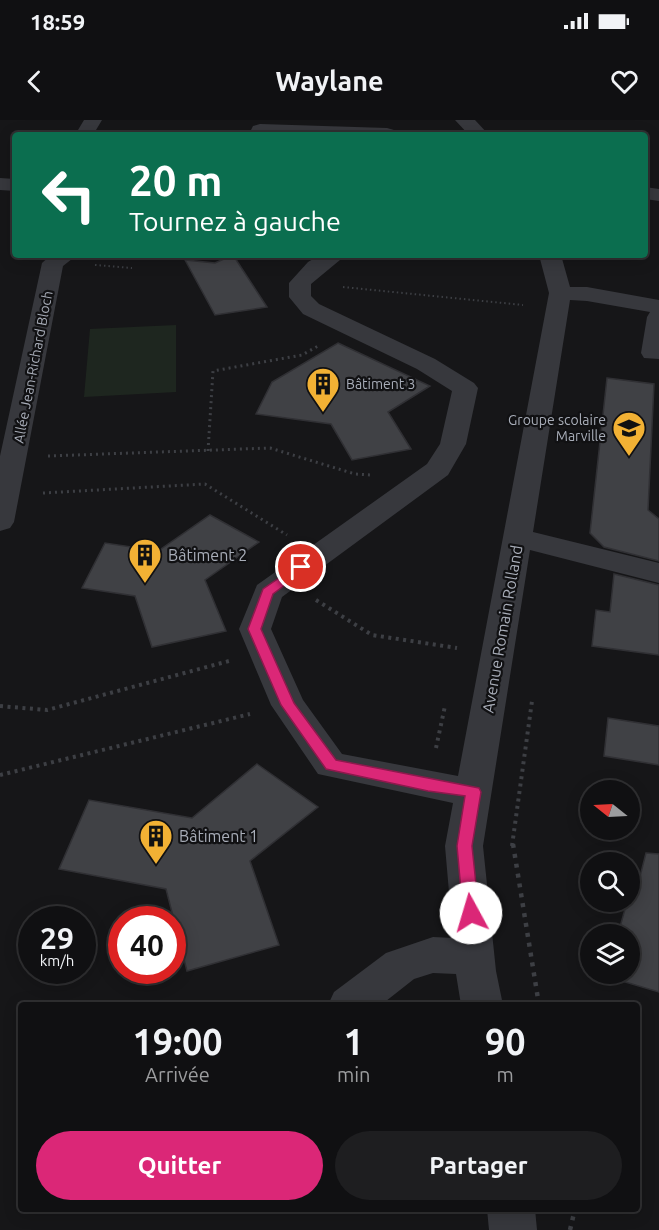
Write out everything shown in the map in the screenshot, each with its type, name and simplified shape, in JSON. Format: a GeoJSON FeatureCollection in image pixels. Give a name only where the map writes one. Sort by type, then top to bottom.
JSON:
{"type":"FeatureCollection","features":[{"type":"Feature","properties":{"kind":"street"},"geometry":{"type":"LineString","coordinates":[[464,120],[477,132]]}},
{"type":"Feature","properties":{"kind":"street"},"geometry":{"type":"LineString","coordinates":[[262,128],[345,132]]}},
{"type":"Feature","properties":{"kind":"street","name":"Allée Jean-Richard Bloch"},"geometry":{"type":"LineString","coordinates":[[0,522],[15,458],[53,263],[61,258]]}},
{"type":"Feature","properties":{"kind":"street"},"geometry":{"type":"LineString","coordinates":[[330,258],[316,267],[300,283],[300,297],[311,309],[426,364],[465,388],[453,444],[438,469],[268,592],[255,629],[288,705],[331,765],[474,792]]}},
{"type":"Feature","properties":{"kind":"street","name":"Avenue Romain Rolland"},"geometry":{"type":"LineString","coordinates":[[482,1002],[464,846],[560,293],[551,258]]}},
{"type":"Feature","properties":{"kind":"street"},"geometry":{"type":"LineString","coordinates":[[560,293],[587,294],[659,307]]}},
{"type":"Feature","properties":{"kind":"street"},"geometry":{"type":"LineString","coordinates":[[653,353],[659,317]]}},
{"type":"Feature","properties":{"kind":"street"},"geometry":{"type":"LineString","coordinates":[[518,538],[659,573]]}},
{"type":"Feature","properties":{"kind":"street"},"geometry":{"type":"LineString","coordinates":[[353,1002],[400,966],[433,955],[475,957]]}},
{"type":"Feature","properties":{"kind":"street"},"geometry":{"type":"LineString","coordinates":[[511,1212],[513,1230]]}},
{"type":"Feature","properties":{"kind":"path"},"geometry":{"type":"LineString","coordinates":[[300,283],[525,305]]}},
{"type":"Feature","properties":{"kind":"path"},"geometry":{"type":"LineString","coordinates":[[208,451],[213,371],[302,355],[349,327]]}},
{"type":"Feature","properties":{"kind":"path"},"geometry":{"type":"LineString","coordinates":[[15,458],[270,448],[355,474],[380,476],[413,487]]}},
{"type":"Feature","properties":{"kind":"path"},"geometry":{"type":"LineString","coordinates":[[6,495],[205,484],[318,555]]}},
{"type":"Feature","properties":{"kind":"path"},"geometry":{"type":"LineString","coordinates":[[284,580],[372,635],[458,648]]}},
{"type":"Feature","properties":{"kind":"path"},"geometry":{"type":"LineString","coordinates":[[0,706],[47,710],[265,652]]}},
{"type":"Feature","properties":{"kind":"path"},"geometry":{"type":"LineString","coordinates":[[533,699],[512,849],[538,1002]]}},
{"type":"Feature","properties":{"kind":"path"},"geometry":{"type":"LineString","coordinates":[[0,775],[288,705]]}},
{"type":"Feature","properties":{"kind":"path"},"geometry":{"type":"LineString","coordinates":[[570,1230],[574,1212]]}},
{"type":"Feature","properties":{"kind":"shaded area"},"geometry":{"type":"Polygon","coordinates":[[[176,325],[176,392],[84,397],[90,329],[176,325]]]}},
{"type":"Feature","properties":{"kind":"building"},"geometry":{"type":"Polygon","coordinates":[[[226,258],[235,258],[267,307],[215,315],[185,260],[215,263],[226,258]]]}},
{"type":"Feature","properties":{"kind":"building","name":"Bâtiment 3"},"geometry":{"type":"Polygon","coordinates":[[[338,343],[430,386],[388,412],[411,449],[352,460],[331,424],[256,414],[272,382],[338,343]]]}},
{"type":"Feature","properties":{"kind":"building","name":"Groupe scolaire Marville"},"geometry":{"type":"Polygon","coordinates":[[[607,378],[654,384],[648,510],[659,519],[659,561],[604,547],[590,533],[607,378]]]}},
{"type":"Feature","properties":{"kind":"building","name":"Bâtiment 2"},"geometry":{"type":"Polygon","coordinates":[[[210,515],[259,542],[205,580],[226,631],[152,647],[135,596],[82,588],[105,543],[158,551],[210,515]]]}},
{"type":"Feature","properties":{"kind":"building"},"geometry":{"type":"Polygon","coordinates":[[[614,574],[659,585],[659,655],[592,646],[596,610],[610,612],[614,574]]]}},
{"type":"Feature","properties":{"kind":"building"},"geometry":{"type":"Polygon","coordinates":[[[608,718],[659,726],[659,765],[604,756],[608,718]]]}},
{"type":"Feature","properties":{"kind":"building","name":"Bâtiment 1"},"geometry":{"type":"Polygon","coordinates":[[[257,764],[318,807],[250,861],[279,945],[187,971],[186,906],[170,906],[166,889],[59,869],[89,800],[192,818],[257,764]]]}},
{"type":"Feature","properties":{"kind":"building"},"geometry":{"type":"Polygon","coordinates":[[[646,853],[659,854],[659,992],[632,984],[640,984],[640,924],[621,924],[624,912],[640,912],[640,876],[646,853]]]}},
{"type":"Feature","properties":{"kind":"place","name":"Bâtiment 3"},"geometry":{"type":"Point","coordinates":[323,413]}},
{"type":"Feature","properties":{"kind":"place","name":"Groupe scolaire Marville"},"geometry":{"type":"Point","coordinates":[629,457]}},
{"type":"Feature","properties":{"kind":"place","name":"Bâtiment 2"},"geometry":{"type":"Point","coordinates":[145,584]}},
{"type":"Feature","properties":{"kind":"place","name":"Bâtiment 1"},"geometry":{"type":"Point","coordinates":[156,865]}},
{"type":"Feature","properties":{"kind":"route"},"geometry":{"type":"LineString","coordinates":[[301,567],[268,592],[255,629],[288,705],[331,765],[474,792],[464,846],[471,913]]}}]}
